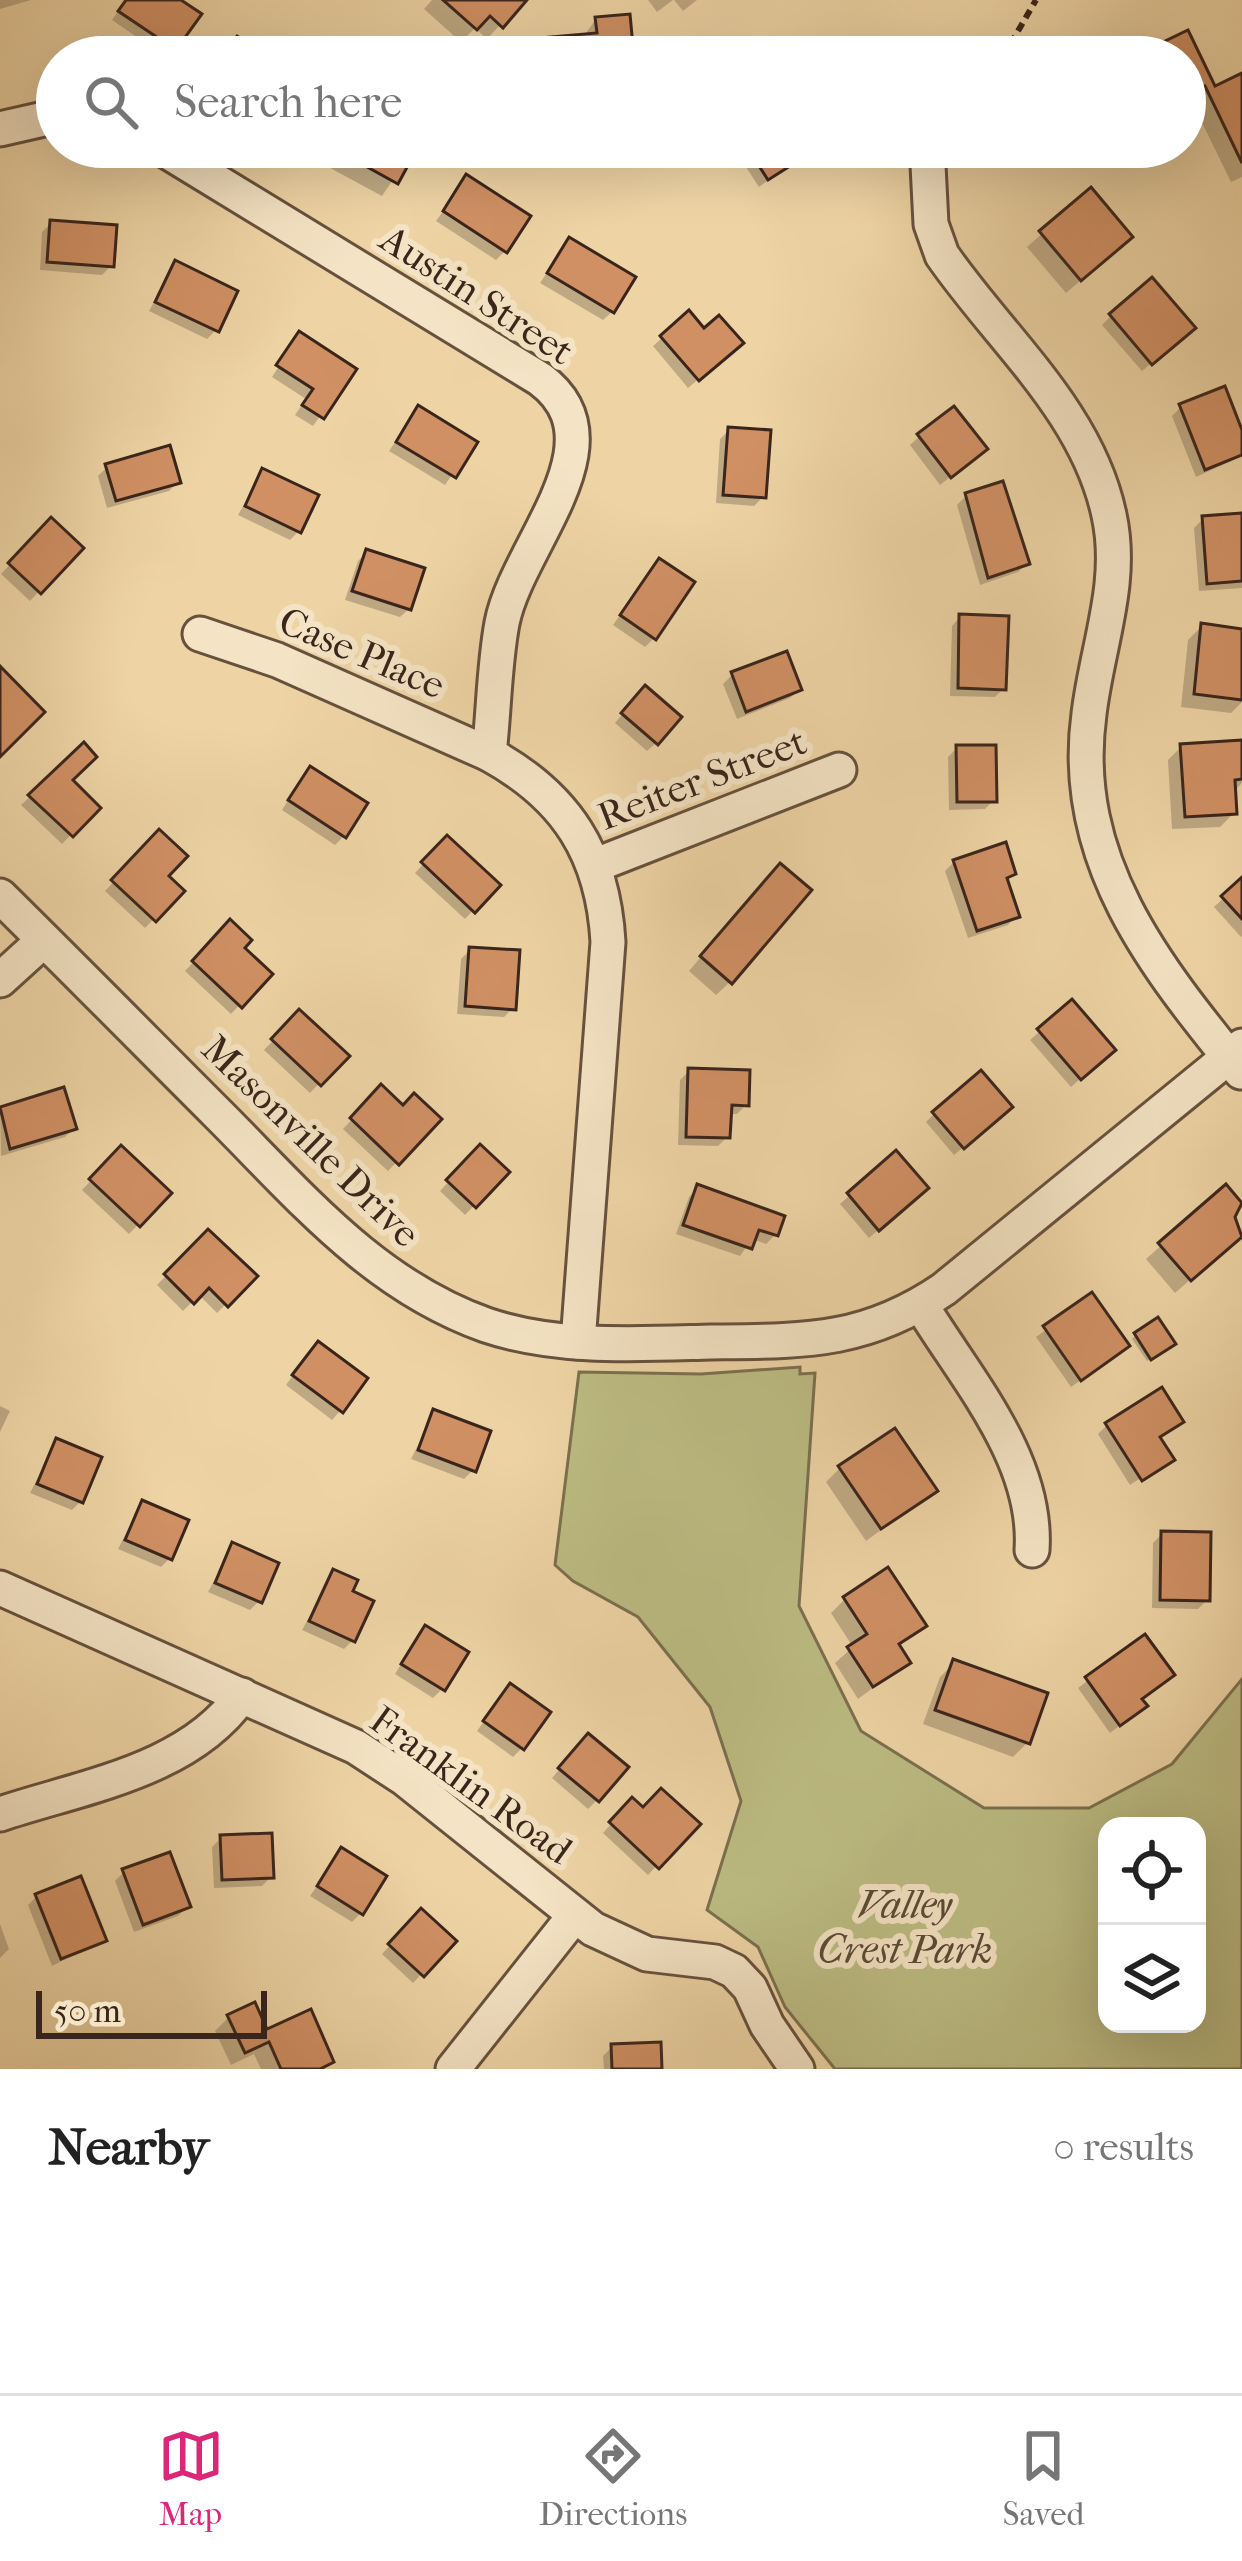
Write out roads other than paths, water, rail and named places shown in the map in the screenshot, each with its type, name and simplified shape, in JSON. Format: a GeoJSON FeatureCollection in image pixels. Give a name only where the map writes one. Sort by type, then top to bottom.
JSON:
{"type":"FeatureCollection","features":[{"type":"Feature","properties":{"kind":"street"},"geometry":{"type":"LineString","coordinates":[[0,129],[36,121]]}},
{"type":"Feature","properties":{"kind":"street","name":"Austin Street"},"geometry":{"type":"LineString","coordinates":[[194,168],[540,379],[569,410],[574,456],[512,587],[502,624],[490,754]]}},
{"type":"Feature","properties":{"kind":"street"},"geometry":{"type":"LineString","coordinates":[[928,168],[931,224],[942,255],[1048,389],[1096,470],[1114,555],[1112,602],[1089,713],[1091,816],[1103,865],[1154,964],[1238,1059]]}},
{"type":"Feature","properties":{"kind":"street","name":"Case Place"},"geometry":{"type":"LineString","coordinates":[[200,634],[277,660],[490,754]]}},
{"type":"Feature","properties":{"kind":"street"},"geometry":{"type":"LineString","coordinates":[[490,754],[527,775],[579,829],[596,866],[608,942],[578,1342]]}},
{"type":"Feature","properties":{"kind":"street","name":"Reiter Street"},"geometry":{"type":"LineString","coordinates":[[596,866],[838,770]]}},
{"type":"Feature","properties":{"kind":"street","name":"Masonville Drive"},"geometry":{"type":"LineString","coordinates":[[0,896],[353,1250],[394,1281],[491,1327],[578,1342],[824,1340],[862,1332],[921,1305],[1238,1059]]}},
{"type":"Feature","properties":{"kind":"street"},"geometry":{"type":"LineString","coordinates":[[0,980],[44,940]]}},
{"type":"Feature","properties":{"kind":"street"},"geometry":{"type":"LineString","coordinates":[[921,1305],[1018,1464],[1030,1500],[1033,1550]]}},
{"type":"Feature","properties":{"kind":"street","name":"Franklin Road"},"geometry":{"type":"LineString","coordinates":[[0,1588],[242,1695],[389,1768],[614,1942],[647,1954],[716,1962],[734,1971],[750,1988],[787,2064]]}},
{"type":"Feature","properties":{"kind":"street"},"geometry":{"type":"LineString","coordinates":[[0,1814],[175,1756],[207,1736],[242,1695]]}},
{"type":"Feature","properties":{"kind":"street"},"geometry":{"type":"LineString","coordinates":[[453,2069],[575,1915]]}},
{"type":"Feature","properties":{"kind":"park label","name":"Valley Crest Park"},"geometry":{"type":"Point","coordinates":[905,1928]}}]}
